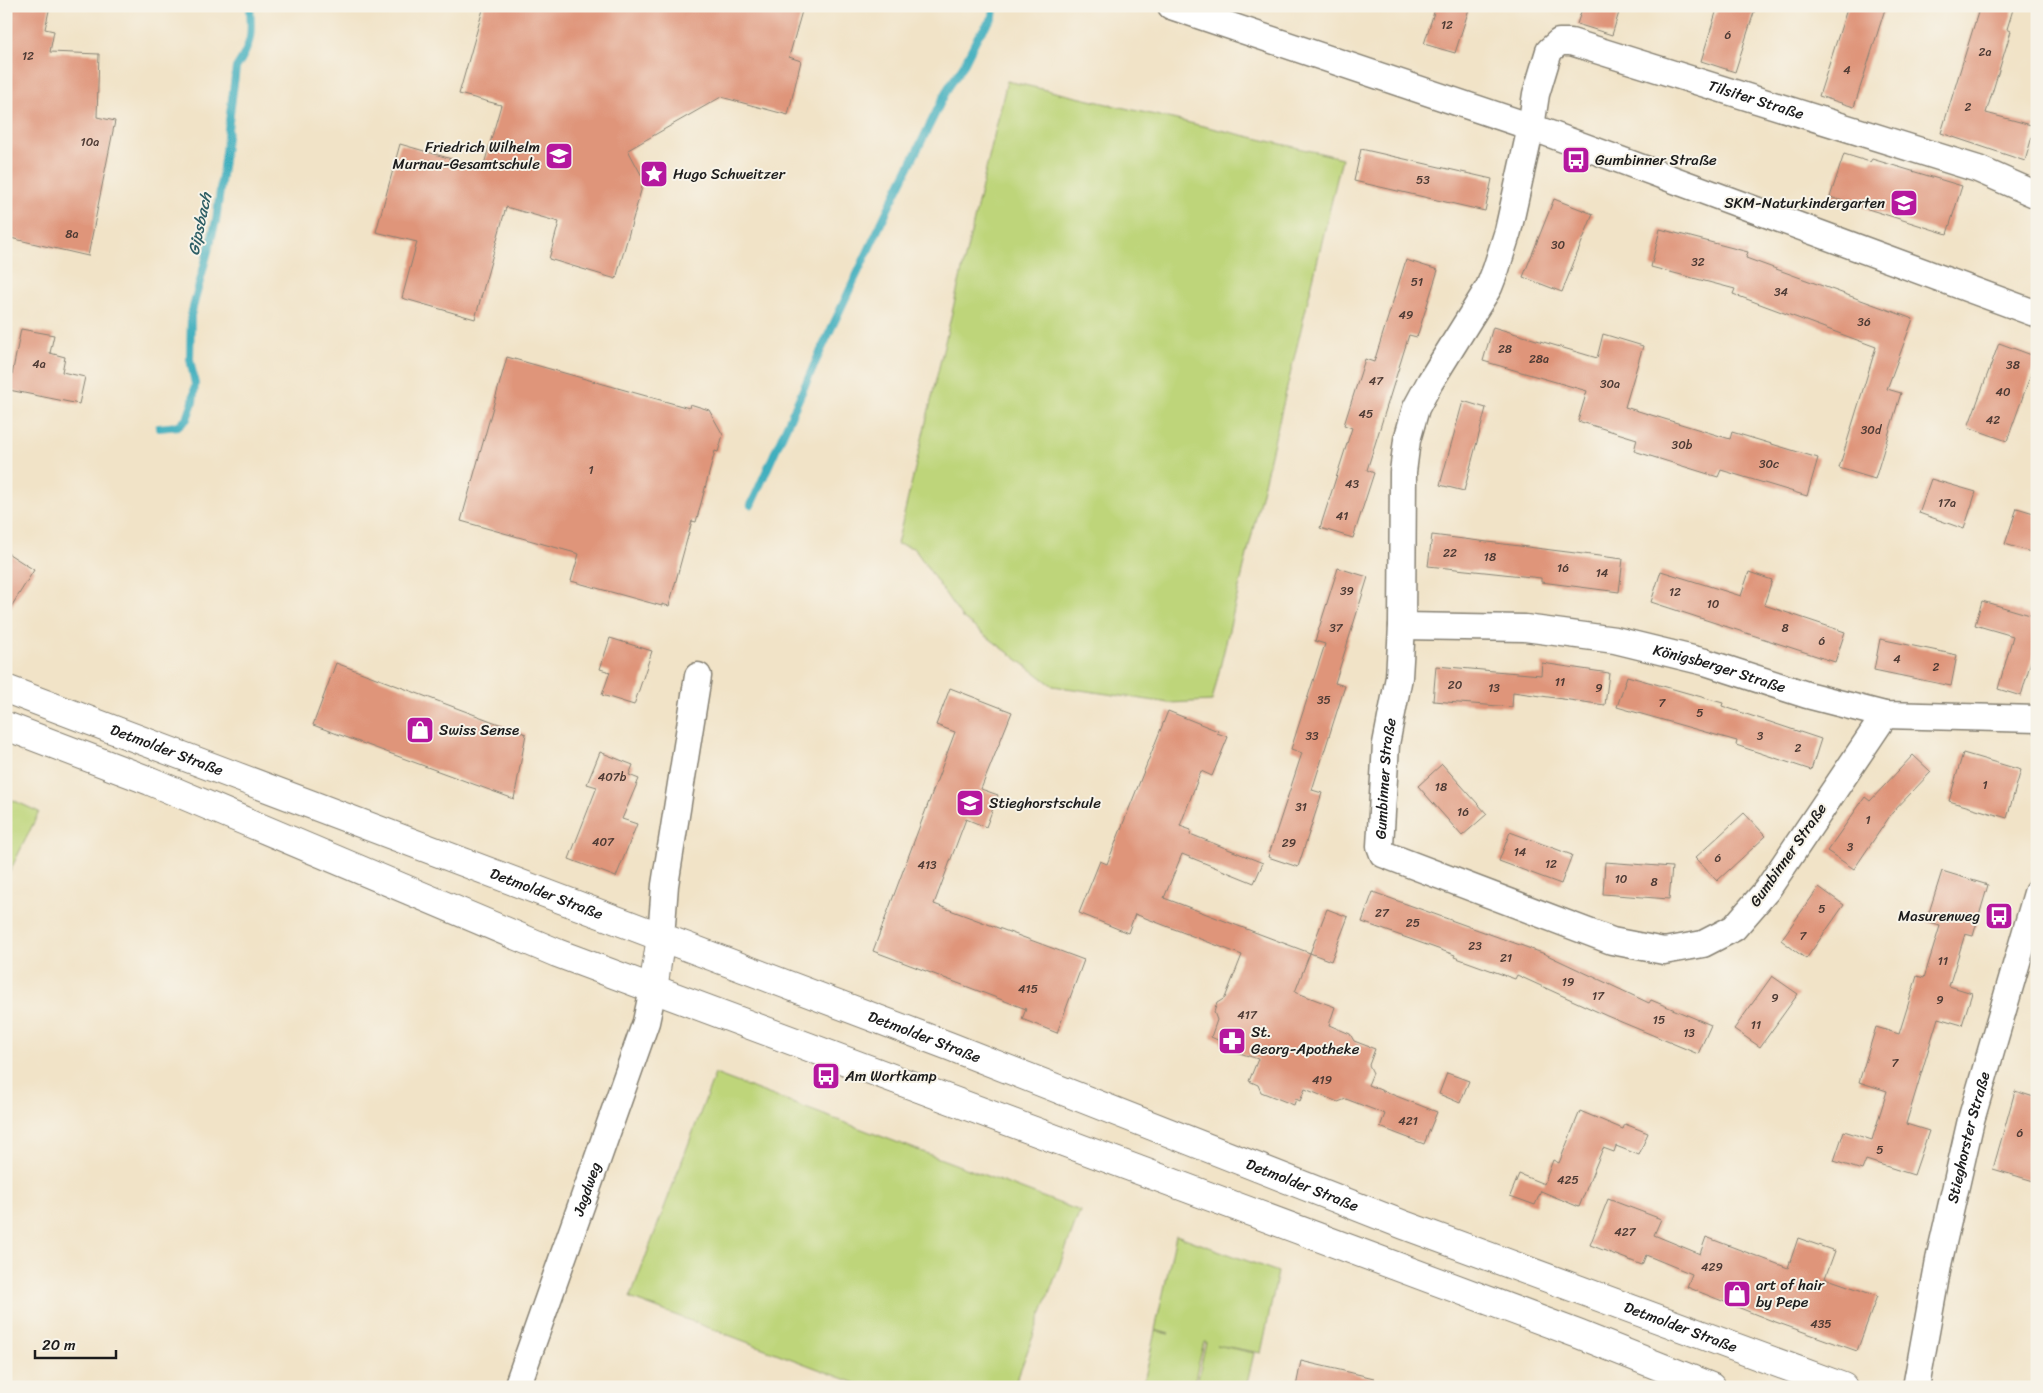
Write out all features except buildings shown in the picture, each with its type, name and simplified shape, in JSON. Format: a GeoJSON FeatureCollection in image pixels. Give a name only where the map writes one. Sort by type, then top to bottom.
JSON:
{"type":"FeatureCollection","features":[{"type":"Feature","properties":{"kind":"main road","name":"Detmolder Straße"},"geometry":{"type":"LineString","coordinates":[[6,689],[948,1046],[1404,1226],[1843,1387]]}},
{"type":"Feature","properties":{"kind":"main road"},"geometry":{"type":"LineString","coordinates":[[6,726],[150,781],[546,949],[1569,1331],[1711,1387]]}},
{"type":"Feature","properties":{"kind":"main road"},"geometry":{"type":"LineString","coordinates":[[653,990],[661,937]]}},
{"type":"Feature","properties":{"kind":"street"},"geometry":{"type":"LineString","coordinates":[[1171,6],[1531,127],[2037,314]]}},
{"type":"Feature","properties":{"kind":"street","name":"Tilsiter Straße"},"geometry":{"type":"LineString","coordinates":[[1531,127],[1536,94],[1549,51],[1559,42],[1571,42],[1978,169],[2037,195]]}},
{"type":"Feature","properties":{"kind":"street","name":"Gumbinner Straße"},"geometry":{"type":"LineString","coordinates":[[1531,127],[1508,231],[1496,269],[1485,293],[1416,408],[1407,440],[1403,472],[1402,626],[1398,677],[1386,744],[1380,846],[1383,854],[1612,942],[1664,951],[1704,944],[1734,928],[1767,890],[1885,715]]}},
{"type":"Feature","properties":{"kind":"street","name":"Königsberger Straße"},"geometry":{"type":"LineString","coordinates":[[1402,626],[1525,628],[1615,640],[1705,662],[1807,695],[1885,715],[2037,719]]}},
{"type":"Feature","properties":{"kind":"street"},"geometry":{"type":"LineString","coordinates":[[661,937],[665,885],[698,676]]}},
{"type":"Feature","properties":{"kind":"street","name":"Stieghorster Straße"},"geometry":{"type":"LineString","coordinates":[[1916,1387],[1939,1260],[1971,1120],[2037,893]]}},
{"type":"Feature","properties":{"kind":"street","name":"Jagdweg"},"geometry":{"type":"LineString","coordinates":[[517,1387],[646,1022],[653,990]]}},
{"type":"Feature","properties":{"kind":"green space"},"geometry":{"type":"Polygon","coordinates":[[[1007,81],[1342,158],[1212,701],[1169,703],[1053,686],[962,618],[914,548],[897,544],[1007,81]]]}},
{"type":"Feature","properties":{"kind":"green space"},"geometry":{"type":"Polygon","coordinates":[[[6,797],[39,812],[6,879],[6,797]]]}},
{"type":"Feature","properties":{"kind":"green space"},"geometry":{"type":"Polygon","coordinates":[[[715,1074],[1080,1211],[1014,1387],[866,1387],[630,1298],[715,1074]]]}},
{"type":"Feature","properties":{"kind":"green space"},"geometry":{"type":"Polygon","coordinates":[[[1176,1235],[1278,1272],[1261,1353],[1217,1345],[1254,1353],[1246,1387],[1196,1387],[1206,1342],[1204,1342],[1193,1387],[1143,1387],[1155,1331],[1169,1334],[1155,1330],[1176,1235]]]}},
{"type":"Feature","properties":{"kind":"waterway","name":"Gipsbach"},"geometry":{"type":"LineString","coordinates":[[159,428],[178,426],[187,419],[193,402],[195,384],[190,359],[191,315],[216,221],[236,68],[250,39],[250,6]]}},
{"type":"Feature","properties":{"kind":"waterway"},"geometry":{"type":"LineString","coordinates":[[751,505],[885,215],[948,88],[963,66],[978,36],[993,17],[994,6]]}},
{"type":"Feature","properties":{"kind":"place","name":"Friedrich Wilhelm Murnau-Gesamtschule"},"geometry":{"type":"Point","coordinates":[559,156]}},
{"type":"Feature","properties":{"kind":"place","name":"Gumbinner Straße"},"geometry":{"type":"Point","coordinates":[1576,160]}},
{"type":"Feature","properties":{"kind":"place","name":"Hugo Schweitzer"},"geometry":{"type":"Point","coordinates":[654,174]}},
{"type":"Feature","properties":{"kind":"place","name":"SKM-Naturkindergarten"},"geometry":{"type":"Point","coordinates":[1904,203]}},
{"type":"Feature","properties":{"kind":"place","name":"Swiss Sense"},"geometry":{"type":"Point","coordinates":[420,730]}},
{"type":"Feature","properties":{"kind":"place","name":"Stieghorstschule"},"geometry":{"type":"Point","coordinates":[970,803]}},
{"type":"Feature","properties":{"kind":"place","name":"Masurenweg"},"geometry":{"type":"Point","coordinates":[1999,916]}},
{"type":"Feature","properties":{"kind":"place","name":"St. Georg-Apotheke"},"geometry":{"type":"Point","coordinates":[1232,1041]}},
{"type":"Feature","properties":{"kind":"place","name":"Am Wortkamp"},"geometry":{"type":"Point","coordinates":[826,1076]}},
{"type":"Feature","properties":{"kind":"place","name":"art of hair by Pepe"},"geometry":{"type":"Point","coordinates":[1737,1294]}}]}
